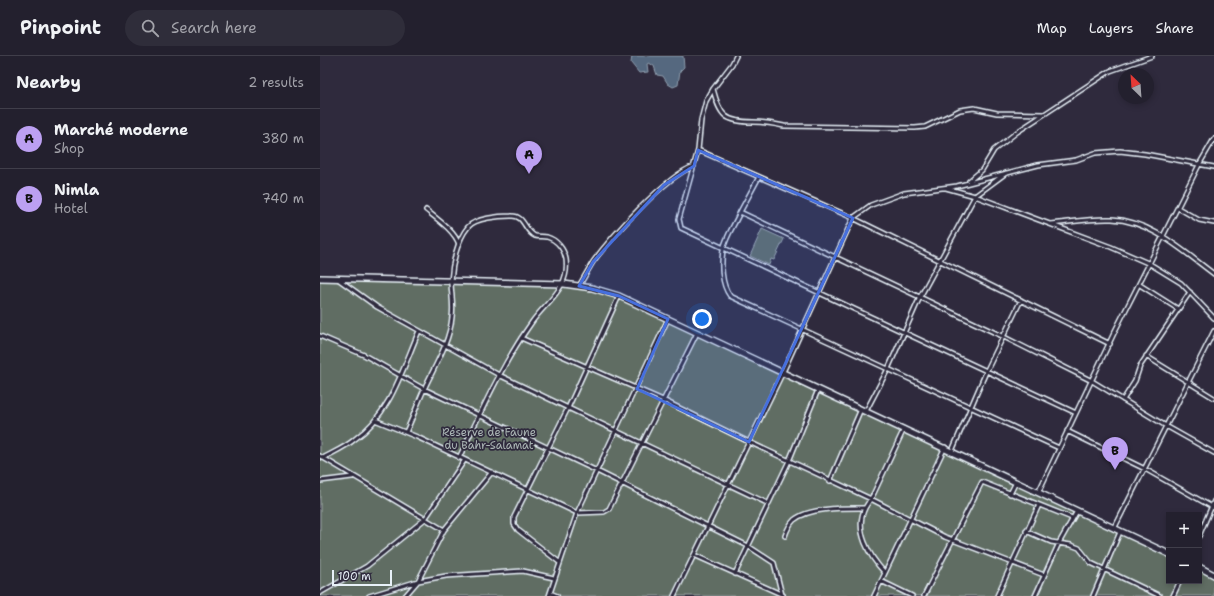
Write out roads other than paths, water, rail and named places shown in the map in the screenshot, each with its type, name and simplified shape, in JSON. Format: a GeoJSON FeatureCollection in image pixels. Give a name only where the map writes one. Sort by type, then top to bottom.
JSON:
{"type":"FeatureCollection","features":[{"type":"Feature","properties":{"kind":"main road"},"geometry":{"type":"LineString","coordinates":[[320,278],[564,284],[579,286],[619,296],[819,388],[1166,553]]}},
{"type":"Feature","properties":{"kind":"main road"},"geometry":{"type":"LineString","coordinates":[[1202,568],[1214,574]]}},
{"type":"Feature","properties":{"kind":"street"},"geometry":{"type":"LineString","coordinates":[[736,56],[706,101],[701,120],[698,150],[679,219],[681,228],[723,249],[1076,413]]}},
{"type":"Feature","properties":{"kind":"street"},"geometry":{"type":"LineString","coordinates":[[968,182],[982,170],[1000,145],[1043,114],[1110,71],[1152,56]]}},
{"type":"Feature","properties":{"kind":"street"},"geometry":{"type":"LineString","coordinates":[[713,89],[716,102],[728,119],[738,122],[766,122],[784,126],[915,128],[925,127],[960,110],[974,108],[997,113],[1043,114]]}},
{"type":"Feature","properties":{"kind":"street"},"geometry":{"type":"LineString","coordinates":[[1038,493],[1110,344],[1200,163],[1214,139]]}},
{"type":"Feature","properties":{"kind":"street"},"geometry":{"type":"LineString","coordinates":[[698,150],[853,218],[1110,344]]}},
{"type":"Feature","properties":{"kind":"street"},"geometry":{"type":"LineString","coordinates":[[680,596],[675,595],[783,372],[817,292],[853,218],[871,205],[904,193],[945,188],[1038,165],[1070,162],[1090,154],[1109,152],[1145,154],[1200,163],[1214,167]]}},
{"type":"Feature","properties":{"kind":"street"},"geometry":{"type":"LineString","coordinates":[[579,286],[593,262],[636,214],[664,185],[686,168],[694,166]]}},
{"type":"Feature","properties":{"kind":"street"},"geometry":{"type":"LineString","coordinates":[[830,481],[864,410],[888,369],[920,297],[975,196],[1008,172]]}},
{"type":"Feature","properties":{"kind":"street"},"geometry":{"type":"LineString","coordinates":[[759,177],[740,212],[723,249],[723,279],[726,290],[730,296],[971,409],[1059,448]]}},
{"type":"Feature","properties":{"kind":"street"},"geometry":{"type":"LineString","coordinates":[[945,188],[975,196],[1150,264],[1181,283],[1214,318]]}},
{"type":"Feature","properties":{"kind":"street"},"geometry":{"type":"LineString","coordinates":[[1178,208],[1199,220],[1214,223]]}},
{"type":"Feature","properties":{"kind":"street"},"geometry":{"type":"LineString","coordinates":[[426,210],[439,220],[456,238],[459,245]]}},
{"type":"Feature","properties":{"kind":"street"},"geometry":{"type":"LineString","coordinates":[[740,212],[1004,336],[1092,381],[1166,426],[1214,452]]}},
{"type":"Feature","properties":{"kind":"street"},"geometry":{"type":"LineString","coordinates":[[406,432],[445,345],[452,319],[451,281],[459,245],[464,232],[472,223],[512,216],[518,217],[523,221],[531,233],[551,239],[562,249],[566,258],[564,284],[532,322],[499,376],[459,458]]}},
{"type":"Feature","properties":{"kind":"street"},"geometry":{"type":"LineString","coordinates":[[1049,224],[1095,219],[1113,219],[1136,224],[1164,237],[1214,274]]}},
{"type":"Feature","properties":{"kind":"street"},"geometry":{"type":"LineString","coordinates":[[338,279],[377,307],[499,376],[616,430],[769,504]]}},
{"type":"Feature","properties":{"kind":"street"},"geometry":{"type":"LineString","coordinates":[[1140,285],[1178,309]]}},
{"type":"Feature","properties":{"kind":"street"},"geometry":{"type":"LineString","coordinates":[[1123,400],[1135,381],[1138,369],[1146,356],[1190,292]]}},
{"type":"Feature","properties":{"kind":"street"},"geometry":{"type":"LineString","coordinates":[[559,562],[518,530],[514,524],[514,517],[568,408],[619,296]]}},
{"type":"Feature","properties":{"kind":"street"},"geometry":{"type":"LineString","coordinates":[[952,451],[986,372],[1021,300]]}},
{"type":"Feature","properties":{"kind":"street"},"geometry":{"type":"LineString","coordinates":[[557,596],[550,595],[554,578],[577,513],[637,389],[668,319]]}},
{"type":"Feature","properties":{"kind":"street"},"geometry":{"type":"LineString","coordinates":[[418,331],[390,398],[375,420],[355,440],[322,457],[353,477],[444,530]]}},
{"type":"Feature","properties":{"kind":"street"},"geometry":{"type":"LineString","coordinates":[[1114,529],[1214,331]]}},
{"type":"Feature","properties":{"kind":"street"},"geometry":{"type":"LineString","coordinates":[[375,420],[406,432],[464,461],[492,472],[577,513],[607,511],[622,484],[697,332]]}},
{"type":"Feature","properties":{"kind":"street"},"geometry":{"type":"LineString","coordinates":[[320,336],[344,344],[424,389],[597,471],[748,546],[774,563],[783,596]]}},
{"type":"Feature","properties":{"kind":"street"},"geometry":{"type":"LineString","coordinates":[[522,338],[663,400],[830,481],[871,499],[952,540],[1044,576]]}},
{"type":"Feature","properties":{"kind":"street"},"geometry":{"type":"LineString","coordinates":[[1146,356],[1214,398]]}},
{"type":"Feature","properties":{"kind":"street"},"geometry":{"type":"LineString","coordinates":[[736,574],[789,461],[819,388]]}},
{"type":"Feature","properties":{"kind":"street"},"geometry":{"type":"LineString","coordinates":[[885,574],[872,558],[863,536],[860,523],[865,508],[871,499],[904,429]]}},
{"type":"Feature","properties":{"kind":"street"},"geometry":{"type":"LineString","coordinates":[[1067,431],[1145,469],[1213,507]]}},
{"type":"Feature","properties":{"kind":"street"},"geometry":{"type":"LineString","coordinates":[[874,596],[909,519],[945,448]]}},
{"type":"Feature","properties":{"kind":"street"},"geometry":{"type":"LineString","coordinates":[[320,593],[354,575],[425,519],[464,461]]}},
{"type":"Feature","properties":{"kind":"street"},"geometry":{"type":"LineString","coordinates":[[405,596],[418,581],[444,530],[492,472]]}},
{"type":"Feature","properties":{"kind":"street"},"geometry":{"type":"LineString","coordinates":[[320,481],[353,477]]}},
{"type":"Feature","properties":{"kind":"street"},"geometry":{"type":"LineString","coordinates":[[924,596],[982,482],[1072,518]]}},
{"type":"Feature","properties":{"kind":"street"},"geometry":{"type":"LineString","coordinates":[[1010,494],[1016,482]]}},
{"type":"Feature","properties":{"kind":"street"},"geometry":{"type":"LineString","coordinates":[[1202,530],[1213,507],[1214,501]]}},
{"type":"Feature","properties":{"kind":"street"},"geometry":{"type":"LineString","coordinates":[[997,596],[1010,563],[1039,505]]}},
{"type":"Feature","properties":{"kind":"street"},"geometry":{"type":"LineString","coordinates":[[785,536],[794,520],[800,516],[833,509],[865,508]]}},
{"type":"Feature","properties":{"kind":"street"},"geometry":{"type":"LineString","coordinates":[[1035,596],[1059,543],[1077,511]]}},
{"type":"Feature","properties":{"kind":"street"},"geometry":{"type":"LineString","coordinates":[[1026,531],[1051,542],[1079,548],[1090,562],[1160,596]]}},
{"type":"Feature","properties":{"kind":"street"},"geometry":{"type":"LineString","coordinates":[[1093,596],[1120,532]]}},
{"type":"Feature","properties":{"kind":"street"},"geometry":{"type":"LineString","coordinates":[[694,555],[783,596]]}},
{"type":"Feature","properties":{"kind":"street"},"geometry":{"type":"LineString","coordinates":[[369,596],[418,581],[460,575],[518,571],[554,578]]}},
{"type":"Feature","properties":{"kind":"street"},"geometry":{"type":"LineString","coordinates":[[881,580],[912,596]]}},
{"type":"Feature","properties":{"kind":"street"},"geometry":{"type":"LineString","coordinates":[[1173,596],[1179,584]]}},
{"type":"Feature","properties":{"kind":"water"},"geometry":{"type":"Polygon","coordinates":[[[632,56],[683,56],[684,67],[680,71],[678,85],[673,87],[668,84],[663,76],[657,75],[654,66],[649,63],[647,64],[648,72],[639,73],[631,63],[632,56]]]}},
{"type":"Feature","properties":{"kind":"place","name":"Marché moderne"},"geometry":{"type":"Point","coordinates":[529,174]}},
{"type":"Feature","properties":{"kind":"place","name":"Nimla"},"geometry":{"type":"Point","coordinates":[1115,470]}},
{"type":"Feature","properties":{"kind":"park label","name":"Réserve de Faune du Bahr-Salamat"},"geometry":{"type":"Point","coordinates":[489,438]}}]}
